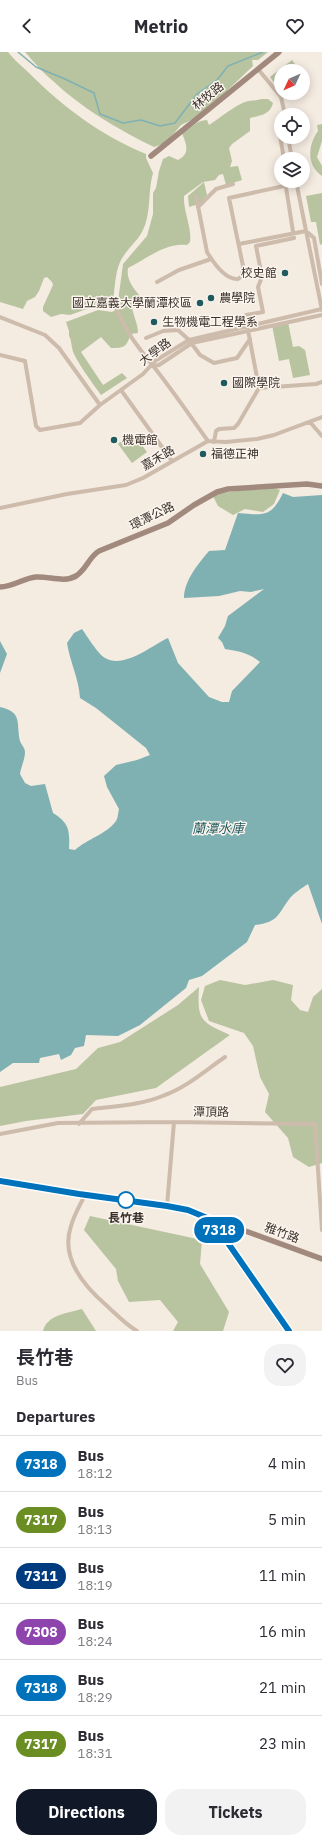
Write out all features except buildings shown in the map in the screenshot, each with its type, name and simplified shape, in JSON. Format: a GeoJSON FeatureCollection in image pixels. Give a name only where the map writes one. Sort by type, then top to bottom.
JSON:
{"type":"FeatureCollection","features":[{"type":"Feature","properties":{"kind":"street","name":"林牧路"},"geometry":{"type":"LineString","coordinates":[[151,156],[278,52]]}},
{"type":"Feature","properties":{"kind":"street"},"geometry":{"type":"LineString","coordinates":[[258,69],[280,97],[282,108]]}},
{"type":"Feature","properties":{"kind":"street"},"geometry":{"type":"LineString","coordinates":[[198,207],[216,189],[233,184]]}},
{"type":"Feature","properties":{"kind":"street"},"geometry":{"type":"LineString","coordinates":[[196,196],[207,252],[211,260],[231,278],[238,279],[242,276],[244,266],[229,198],[274,186]]}},
{"type":"Feature","properties":{"kind":"street"},"geometry":{"type":"LineString","coordinates":[[214,442],[216,431],[219,429],[234,428],[238,424],[259,388],[246,316],[263,312],[258,287],[262,277],[256,246],[294,238],[286,188]]}},
{"type":"Feature","properties":{"kind":"street"},"geometry":{"type":"LineString","coordinates":[[297,188],[322,310]]}},
{"type":"Feature","properties":{"kind":"street"},"geometry":{"type":"LineString","coordinates":[[239,244],[306,231]]}},
{"type":"Feature","properties":{"kind":"street"},"geometry":{"type":"LineString","coordinates":[[306,231],[314,238],[322,284]]}},
{"type":"Feature","properties":{"kind":"street"},"geometry":{"type":"LineString","coordinates":[[157,282],[179,270],[211,260]]}},
{"type":"Feature","properties":{"kind":"street"},"geometry":{"type":"LineString","coordinates":[[115,305],[126,331],[208,441],[214,442],[257,439],[274,435],[322,417]]}},
{"type":"Feature","properties":{"kind":"street","name":"大學路"},"geometry":{"type":"LineString","coordinates":[[0,355],[25,361],[36,426],[40,430],[80,423],[100,405],[153,366],[155,361],[190,342],[247,326],[322,310]]}},
{"type":"Feature","properties":{"kind":"street"},"geometry":{"type":"LineString","coordinates":[[190,342],[322,315]]}},
{"type":"Feature","properties":{"kind":"street"},"geometry":{"type":"LineString","coordinates":[[0,317],[45,335],[59,348],[100,405]]}},
{"type":"Feature","properties":{"kind":"street"},"geometry":{"type":"LineString","coordinates":[[146,338],[170,330],[178,330],[200,355],[214,363],[237,358],[250,339]]}},
{"type":"Feature","properties":{"kind":"street"},"geometry":{"type":"LineString","coordinates":[[259,388],[316,384],[322,382]]}},
{"type":"Feature","properties":{"kind":"street"},"geometry":{"type":"LineString","coordinates":[[121,390],[172,461]]}},
{"type":"Feature","properties":{"kind":"street"},"geometry":{"type":"LineString","coordinates":[[310,422],[322,436]]}},
{"type":"Feature","properties":{"kind":"street","name":"嘉禾路"},"geometry":{"type":"LineString","coordinates":[[0,508],[67,494],[126,485],[142,478],[208,441]]}},
{"type":"Feature","properties":{"kind":"street","name":"環潭公路"},"geometry":{"type":"LineString","coordinates":[[0,587],[11,586],[34,577],[71,578],[78,575],[92,556],[99,551],[168,523],[194,505],[217,492],[228,489],[268,485],[307,484],[322,486]]}},
{"type":"Feature","properties":{"kind":"street"},"geometry":{"type":"LineString","coordinates":[[79,1124],[92,1109],[133,1104],[165,1096],[185,1086],[225,1057]]}},
{"type":"Feature","properties":{"kind":"street"},"geometry":{"type":"LineString","coordinates":[[167,1206],[174,1122]]}},
{"type":"Feature","properties":{"kind":"street","name":"潭頂路"},"geometry":{"type":"LineString","coordinates":[[0,1134],[58,1123],[174,1122],[315,1124],[322,1230]]}},
{"type":"Feature","properties":{"kind":"street","name":"雅竹路"},"geometry":{"type":"LineString","coordinates":[[0,1181],[188,1210],[322,1259]]}},
{"type":"Feature","properties":{"kind":"street"},"geometry":{"type":"LineString","coordinates":[[85,1195],[70,1227],[69,1244],[72,1265],[82,1281],[93,1294],[137,1331]]}},
{"type":"Feature","properties":{"kind":"street"},"geometry":{"type":"LineString","coordinates":[[212,1220],[289,1331]]}},
{"type":"Feature","properties":{"kind":"green space"},"geometry":{"type":"Polygon","coordinates":[[[0,52],[8,52],[56,98],[84,120],[114,139],[146,154],[146,158],[153,173],[150,186],[147,219],[140,235],[124,255],[119,264],[116,274],[113,300],[110,305],[95,306],[70,315],[61,314],[51,317],[43,311],[43,307],[53,285],[47,277],[44,278],[35,297],[27,301],[23,309],[0,302],[0,52]]]}},
{"type":"Feature","properties":{"kind":"green space"},"geometry":{"type":"Polygon","coordinates":[[[25,52],[268,52],[258,60],[252,60],[253,66],[213,104],[193,119],[181,125],[166,143],[154,147],[114,126],[76,101],[46,74],[25,52]]]}},
{"type":"Feature","properties":{"kind":"green space"},"geometry":{"type":"Polygon","coordinates":[[[292,60],[295,64],[287,64],[292,60]]]}},
{"type":"Feature","properties":{"kind":"green space"},"geometry":{"type":"Polygon","coordinates":[[[274,74],[274,82],[270,77],[274,74]]]}},
{"type":"Feature","properties":{"kind":"green space"},"geometry":{"type":"Polygon","coordinates":[[[268,99],[273,103],[272,107],[264,114],[250,118],[250,131],[232,144],[229,148],[232,161],[230,167],[238,166],[242,180],[226,185],[223,174],[219,175],[215,180],[203,182],[184,196],[190,231],[190,242],[187,245],[171,246],[156,252],[128,268],[129,280],[140,296],[140,298],[132,302],[138,333],[131,334],[128,342],[119,348],[111,348],[101,337],[81,352],[103,385],[122,373],[127,378],[101,395],[74,354],[66,322],[98,310],[112,312],[117,309],[123,264],[147,236],[153,214],[153,193],[156,188],[163,159],[169,156],[178,160],[185,154],[186,145],[182,133],[203,120],[207,120],[209,125],[244,102],[268,99]]]}},
{"type":"Feature","properties":{"kind":"green space"},"geometry":{"type":"Polygon","coordinates":[[[322,124],[322,141],[317,157],[322,166],[322,176],[313,166],[310,155],[312,142],[318,131],[317,125],[322,124]]]}},
{"type":"Feature","properties":{"kind":"green space"},"geometry":{"type":"Polygon","coordinates":[[[204,182],[207,195],[199,204],[189,207],[188,196],[204,182]]]}},
{"type":"Feature","properties":{"kind":"green space"},"geometry":{"type":"Polygon","coordinates":[[[322,193],[322,244],[320,245],[316,222],[311,222],[306,196],[322,193]]]}},
{"type":"Feature","properties":{"kind":"green space"},"geometry":{"type":"Polygon","coordinates":[[[288,322],[293,347],[299,346],[305,350],[310,375],[293,378],[289,359],[279,361],[272,325],[288,322]]]}},
{"type":"Feature","properties":{"kind":"green space"},"geometry":{"type":"Polygon","coordinates":[[[133,433],[147,452],[132,463],[118,444],[130,439],[133,433]]]}},
{"type":"Feature","properties":{"kind":"green space"},"geometry":{"type":"Polygon","coordinates":[[[271,487],[280,490],[274,504],[263,512],[245,509],[233,515],[218,506],[213,496],[234,491],[271,487]]]}},
{"type":"Feature","properties":{"kind":"green space"},"geometry":{"type":"Polygon","coordinates":[[[220,980],[245,985],[273,980],[293,985],[291,1000],[300,1010],[308,1012],[313,997],[322,989],[322,1163],[309,1167],[293,1157],[288,1138],[265,1112],[269,1094],[260,1077],[253,1046],[244,1033],[209,1021],[201,1000],[205,986],[220,980]]]}},
{"type":"Feature","properties":{"kind":"green space"},"geometry":{"type":"Polygon","coordinates":[[[199,987],[199,1007],[200,1014],[203,1019],[213,1027],[230,1035],[156,1088],[96,1100],[83,1114],[26,1121],[0,1126],[0,1087],[76,1069],[98,1048],[120,1042],[178,1005],[199,987]]]}},
{"type":"Feature","properties":{"kind":"green space"},"geometry":{"type":"Polygon","coordinates":[[[90,1216],[202,1240],[200,1264],[229,1312],[223,1331],[173,1331],[178,1322],[160,1300],[129,1302],[118,1281],[116,1269],[84,1230],[90,1216]]]}},
{"type":"Feature","properties":{"kind":"green space"},"geometry":{"type":"Polygon","coordinates":[[[82,1309],[96,1331],[43,1331],[45,1326],[53,1318],[82,1309]]]}},
{"type":"Feature","properties":{"kind":"water","name":"蘭潭水庫"},"geometry":{"type":"Polygon","coordinates":[[[283,493],[293,497],[322,495],[322,924],[308,884],[292,896],[277,917],[269,922],[255,925],[247,942],[202,976],[189,980],[186,988],[140,1025],[118,1036],[86,1035],[84,1046],[75,1048],[71,1055],[61,1060],[59,1054],[40,1058],[39,1063],[13,1063],[0,1072],[0,707],[12,712],[17,719],[20,741],[25,752],[20,774],[25,783],[31,786],[45,784],[53,813],[62,820],[69,832],[69,849],[75,850],[112,826],[118,817],[119,809],[107,787],[104,776],[116,765],[150,755],[146,748],[96,708],[80,698],[78,684],[67,643],[74,633],[82,629],[102,656],[112,661],[120,661],[129,659],[168,638],[178,663],[209,697],[222,702],[229,702],[232,691],[260,662],[252,656],[244,653],[225,649],[222,642],[218,638],[225,626],[228,616],[264,589],[251,592],[240,591],[219,596],[184,598],[186,585],[200,561],[209,551],[225,550],[238,513],[260,514],[270,511],[279,501],[283,493]]]}},
{"type":"Feature","properties":{"kind":"water"},"geometry":{"type":"Polygon","coordinates":[[[0,641],[7,654],[0,673],[0,641]]]}},
{"type":"Feature","properties":{"kind":"waterway"},"geometry":{"type":"LineString","coordinates":[[18,52],[36,67],[94,93],[100,114],[123,123],[141,120],[160,126],[175,123],[197,94],[217,80],[228,66],[263,52]]}},
{"type":"Feature","properties":{"kind":"bus line","name":"7318"},"geometry":{"type":"LineString","coordinates":[[0,1181],[167,1206],[188,1210],[212,1220],[289,1331]]}},
{"type":"Feature","properties":{"kind":"place","name":"校史館"},"geometry":{"type":"Point","coordinates":[285,273]}},
{"type":"Feature","properties":{"kind":"place","name":"農學院"},"geometry":{"type":"Point","coordinates":[211,298]}},
{"type":"Feature","properties":{"kind":"place","name":"國立嘉義大學蘭潭校區"},"geometry":{"type":"Point","coordinates":[200,303]}},
{"type":"Feature","properties":{"kind":"place","name":"生物機電工程學系"},"geometry":{"type":"Point","coordinates":[154,322]}},
{"type":"Feature","properties":{"kind":"place","name":"國際學院"},"geometry":{"type":"Point","coordinates":[224,383]}},
{"type":"Feature","properties":{"kind":"place","name":"機電館"},"geometry":{"type":"Point","coordinates":[114,440]}},
{"type":"Feature","properties":{"kind":"place","name":"福德正神"},"geometry":{"type":"Point","coordinates":[203,454]}},
{"type":"Feature","properties":{"kind":"place","name":"長竹巷"},"geometry":{"type":"Point","coordinates":[126,1200]}}]}
